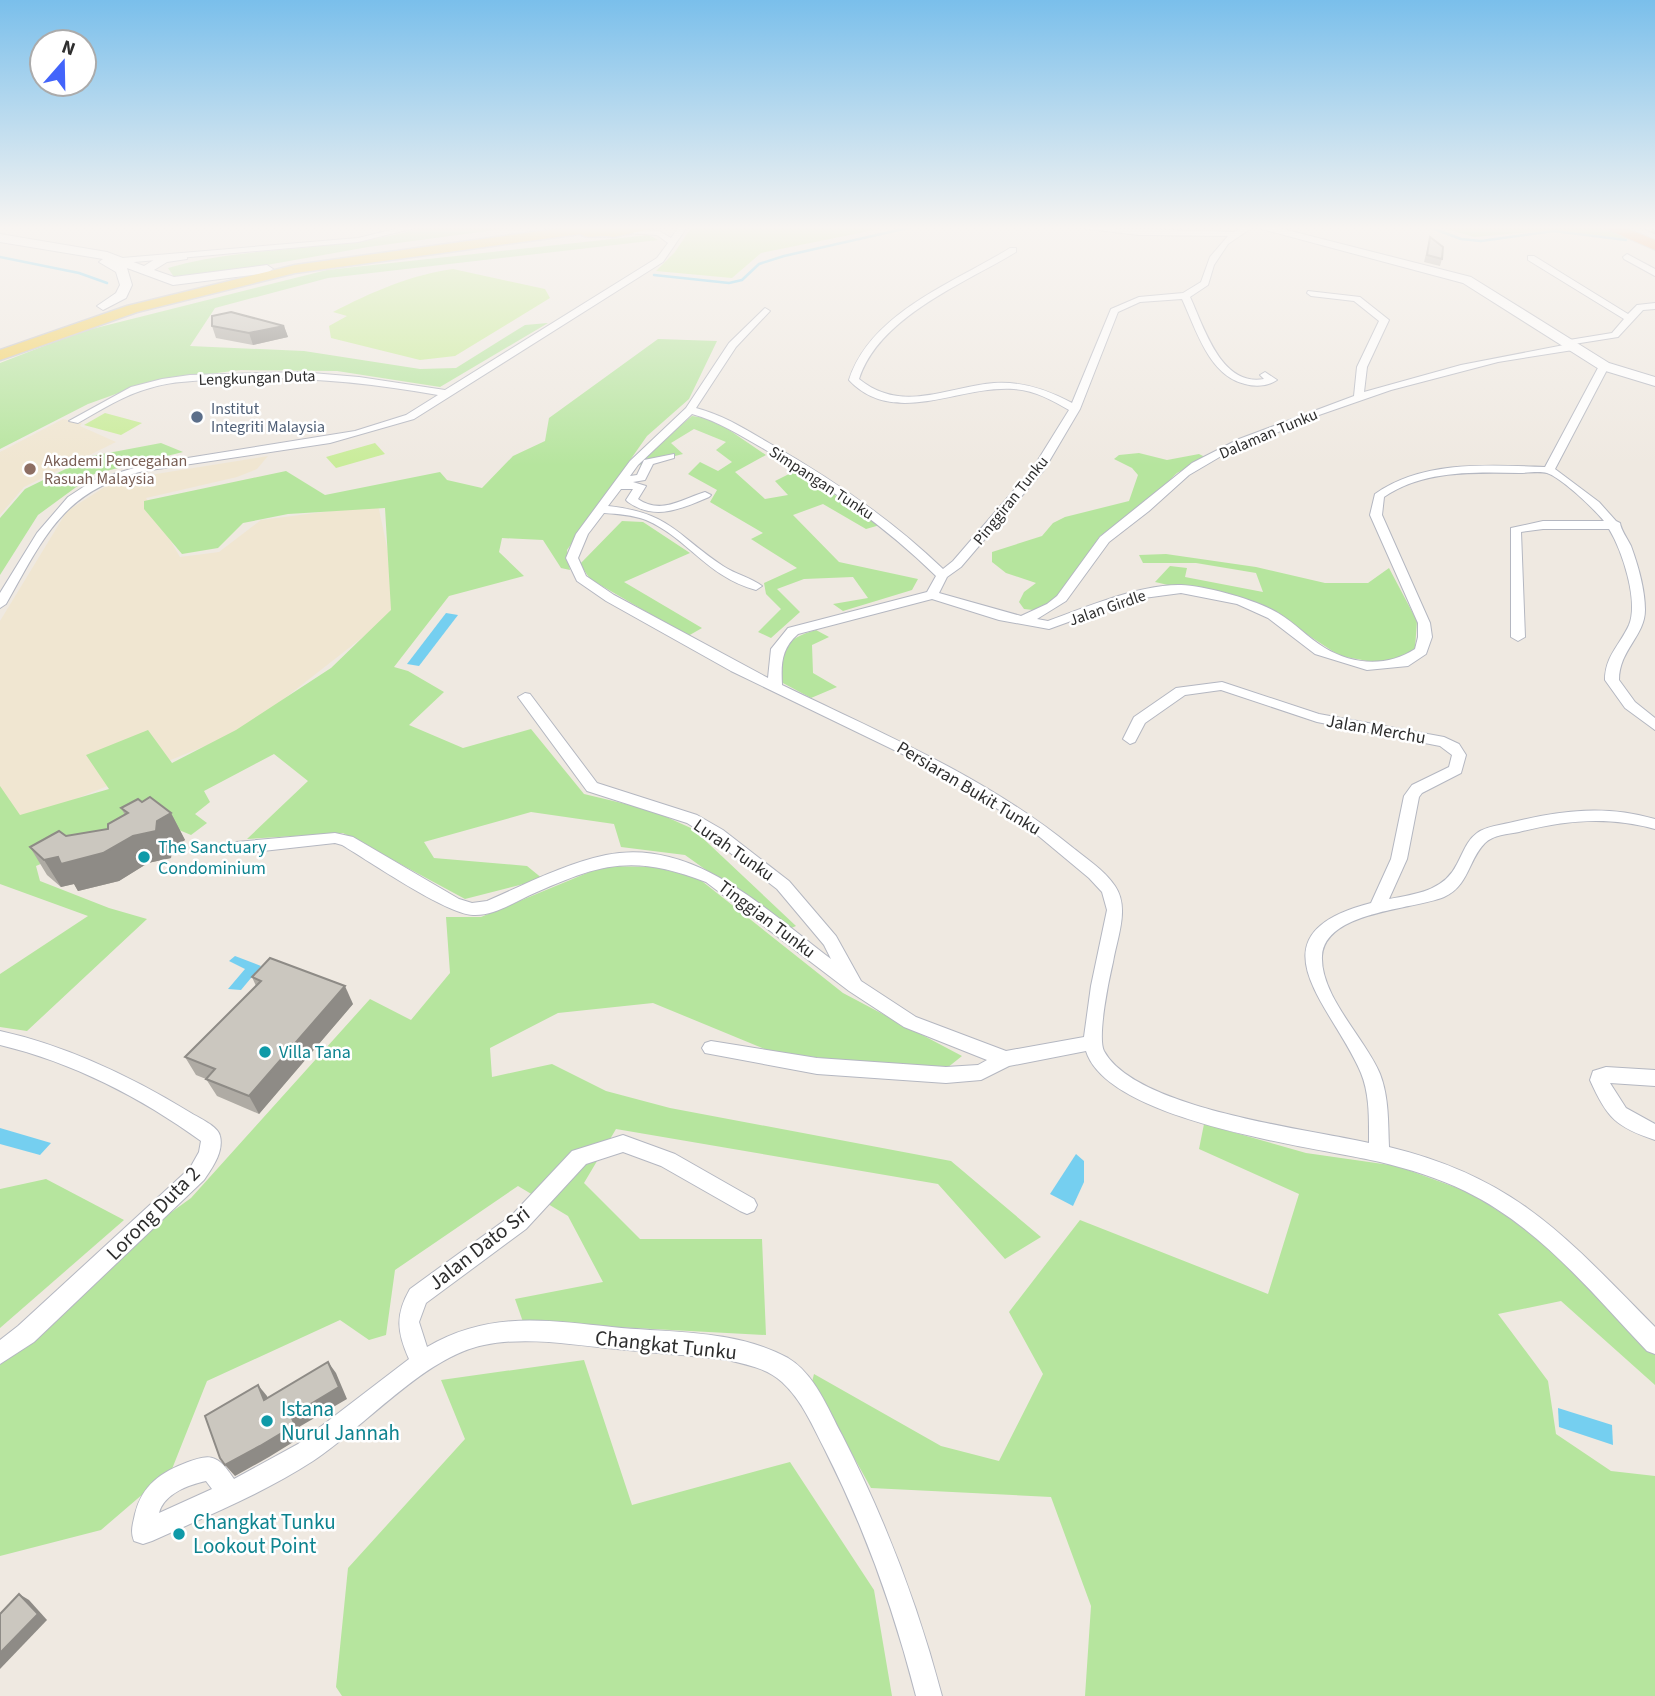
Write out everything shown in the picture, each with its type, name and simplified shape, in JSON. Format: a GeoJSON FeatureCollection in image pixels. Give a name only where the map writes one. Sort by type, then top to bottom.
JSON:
{"type":"FeatureCollection","features":[{"type":"Feature","properties":{"kind":"main road"},"geometry":{"type":"LineString","coordinates":[[0,346],[103,306]]}},
{"type":"Feature","properties":{"kind":"main road"},"geometry":{"type":"LineString","coordinates":[[49,327],[120,306]]}},
{"type":"Feature","properties":{"kind":"main road"},"geometry":{"type":"LineString","coordinates":[[0,355],[146,306]]}},
{"type":"Feature","properties":{"kind":"street"},"geometry":{"type":"LineString","coordinates":[[0,604],[40,536],[61,509],[95,484],[144,468],[374,430],[410,417],[587,306]]}},
{"type":"Feature","properties":{"kind":"street"},"geometry":{"type":"LineString","coordinates":[[920,306],[905,315],[871,345],[854,372],[854,380],[868,392],[920,400],[976,388],[1013,386],[1048,393],[1075,409]]}},
{"type":"Feature","properties":{"kind":"street","name":"Pinggiran Tunku"},"geometry":{"type":"LineString","coordinates":[[932,595],[942,575],[957,564],[1030,480],[1075,409],[1114,311],[1120,306]]}},
{"type":"Feature","properties":{"kind":"street"},"geometry":{"type":"LineString","coordinates":[[1190,306],[1216,360],[1229,377],[1249,384],[1272,380],[1265,375]]}},
{"type":"Feature","properties":{"kind":"street"},"geometry":{"type":"LineString","coordinates":[[1359,396],[1362,367],[1384,320],[1366,306]]}},
{"type":"Feature","properties":{"kind":"street"},"geometry":{"type":"LineString","coordinates":[[1508,306],[1604,366],[1655,382]]}},
{"type":"Feature","properties":{"kind":"street"},"geometry":{"type":"LineString","coordinates":[[1609,306],[1628,318]]}},
{"type":"Feature","properties":{"kind":"street","name":"Dalaman Tunku"},"geometry":{"type":"LineString","coordinates":[[1020,621],[1043,614],[1062,600],[1097,547],[1188,471],[1233,446],[1359,396],[1506,358],[1615,335],[1640,307],[1653,306]]}},
{"type":"Feature","properties":{"kind":"street","name":"Persiaran Bukit Tunku"},"geometry":{"type":"LineString","coordinates":[[765,311],[732,345],[690,410],[652,443],[620,483],[582,534],[573,552],[573,563],[581,578],[610,598],[702,650],[930,762],[1034,824],[1095,874],[1110,890],[1115,910],[1091,1043]]}},
{"type":"Feature","properties":{"kind":"street"},"geometry":{"type":"LineString","coordinates":[[1604,366],[1549,470],[1605,511],[1616,525],[1625,544],[1638,608],[1635,625],[1614,656],[1612,680],[1630,705],[1655,725]]}},
{"type":"Feature","properties":{"kind":"street","name":"Lengkungan Duta"},"geometry":{"type":"LineString","coordinates":[[74,421],[136,389],[157,383],[224,376],[272,373],[335,376],[449,394]]}},
{"type":"Feature","properties":{"kind":"street","name":"Simpangan Tunku"},"geometry":{"type":"LineString","coordinates":[[690,410],[721,420],[813,472],[890,527],[942,575]]}},
{"type":"Feature","properties":{"kind":"street"},"geometry":{"type":"LineString","coordinates":[[670,456],[648,462],[632,500],[638,505],[665,511],[705,495]]}},
{"type":"Feature","properties":{"kind":"street","name":"Jalan Girdle"},"geometry":{"type":"LineString","coordinates":[[932,595],[1020,621],[1043,625],[1062,623],[1128,597],[1181,589],[1210,593],[1273,615],[1320,651],[1339,659],[1367,666],[1403,663],[1421,651],[1425,637],[1424,623],[1376,515],[1379,496],[1399,482],[1438,474],[1549,470]]}},
{"type":"Feature","properties":{"kind":"street"},"geometry":{"type":"LineString","coordinates":[[620,483],[640,482]]}},
{"type":"Feature","properties":{"kind":"street"},"geometry":{"type":"LineString","coordinates":[[602,509],[653,519],[719,569],[743,583],[756,586]]}},
{"type":"Feature","properties":{"kind":"street"},"geometry":{"type":"LineString","coordinates":[[1518,637],[1515,530],[1543,525],[1616,525]]}},
{"type":"Feature","properties":{"kind":"street"},"geometry":{"type":"LineString","coordinates":[[775,685],[774,653],[780,642],[793,631],[932,595]]}},
{"type":"Feature","properties":{"kind":"street","name":"Jalan Merchu"},"geometry":{"type":"LineString","coordinates":[[1130,739],[1139,720],[1181,691],[1222,686],[1317,718],[1432,739],[1454,747],[1459,755],[1456,769],[1417,789],[1412,796],[1399,859],[1378,906]]}},
{"type":"Feature","properties":{"kind":"street","name":"Lurah Tunku"},"geometry":{"type":"LineString","coordinates":[[525,697],[592,787],[692,819],[718,834],[783,885],[830,941],[855,986]]}},
{"type":"Feature","properties":{"kind":"street"},"geometry":{"type":"LineString","coordinates":[[1379,1153],[1377,1102],[1370,1073],[1319,986],[1314,961],[1317,942],[1325,932],[1334,923],[1378,906],[1430,895],[1450,887],[1465,869],[1478,840],[1487,834],[1572,814],[1594,812],[1655,824]]}},
{"type":"Feature","properties":{"kind":"street","name":"Tinggian Tunku"},"geometry":{"type":"LineString","coordinates":[[236,848],[335,838],[394,867],[454,904],[472,909],[489,907],[600,862],[624,858],[676,866],[712,878],[855,986],[910,1022],[1005,1059]]}},
{"type":"Feature","properties":{"kind":"street","name":"Lorong Duta 2"},"geometry":{"type":"LineString","coordinates":[[0,1038],[22,1041],[104,1077],[188,1119],[211,1137],[209,1154],[197,1174],[26,1334],[0,1353]]}},
{"type":"Feature","properties":{"kind":"street"},"geometry":{"type":"LineString","coordinates":[[711,1048],[817,1066],[946,1075],[981,1072],[1005,1059],[1091,1043],[1102,1063],[1117,1077],[1154,1098],[1286,1136],[1379,1153],[1429,1167],[1480,1188],[1511,1206],[1556,1243],[1655,1343]]}},
{"type":"Feature","properties":{"kind":"street"},"geometry":{"type":"LineString","coordinates":[[1655,1078],[1606,1075],[1600,1076],[1599,1080],[1613,1111],[1621,1118],[1655,1132]]}},
{"type":"Feature","properties":{"kind":"street","name":"Jalan Dato Sri"},"geometry":{"type":"LineString","coordinates":[[423,1363],[409,1332],[408,1311],[418,1296],[519,1222],[579,1157],[623,1143],[668,1160],[747,1205]]}},
{"type":"Feature","properties":{"kind":"street","name":"Changkat Tunku"},"geometry":{"type":"LineString","coordinates":[[231,1494],[306,1452],[423,1363],[468,1339],[492,1333],[570,1334],[743,1352],[782,1367],[808,1395],[867,1507],[913,1630],[929,1696]]}},
{"type":"Feature","properties":{"kind":"shaded area","name":"Akademi Pencegahan Rasuah Malaysia"},"geometry":{"type":"Polygon","coordinates":[[[63,419],[82,423],[80,426],[116,442],[24,487],[0,515],[0,452],[63,419]]]}},
{"type":"Feature","properties":{"kind":"shaded area"},"geometry":{"type":"Polygon","coordinates":[[[268,456],[257,469],[237,477],[146,498],[180,557],[219,552],[261,520],[378,505],[400,608],[244,730],[0,830],[0,621],[67,511],[108,485],[156,474],[268,456]]]}},
{"type":"Feature","properties":{"kind":"green space"},"geometry":{"type":"Polygon","coordinates":[[[183,306],[222,306],[215,308],[190,346],[304,351],[420,369],[456,368],[525,325],[548,323],[440,387],[337,371],[241,370],[152,381],[88,404],[0,449],[0,363],[80,332],[183,306]]]}},
{"type":"Feature","properties":{"kind":"green space"},"geometry":{"type":"Polygon","coordinates":[[[345,306],[537,306],[455,356],[420,360],[331,338],[329,326],[347,316],[333,312],[345,306]]]}},
{"type":"Feature","properties":{"kind":"green space"},"geometry":{"type":"Polygon","coordinates":[[[658,339],[717,341],[689,399],[647,436],[567,550],[570,570],[561,568],[543,540],[502,538],[499,552],[524,576],[449,596],[394,667],[408,671],[444,692],[409,725],[463,748],[531,729],[584,794],[651,810],[693,829],[796,926],[789,929],[685,855],[621,847],[614,824],[531,812],[424,842],[434,858],[527,866],[543,879],[465,899],[343,833],[247,839],[308,781],[274,754],[204,791],[210,802],[195,814],[207,823],[191,835],[148,817],[36,866],[40,881],[109,908],[147,919],[27,1031],[0,1027],[0,974],[88,916],[0,884],[0,786],[20,815],[109,789],[86,755],[148,730],[172,763],[236,730],[331,668],[391,610],[385,508],[288,514],[243,523],[218,548],[182,554],[144,509],[144,501],[286,471],[325,495],[440,472],[447,480],[482,488],[513,456],[545,441],[549,418],[658,339]]]}},
{"type":"Feature","properties":{"kind":"green space"},"geometry":{"type":"Polygon","coordinates":[[[105,413],[142,423],[121,435],[84,425],[105,413]]]}},
{"type":"Feature","properties":{"kind":"green space"},"geometry":{"type":"Polygon","coordinates":[[[692,416],[713,419],[766,455],[735,472],[765,499],[788,495],[775,481],[797,470],[880,525],[866,529],[823,504],[793,515],[839,562],[918,579],[912,590],[843,611],[833,604],[868,598],[853,577],[804,579],[777,589],[800,612],[771,638],[758,632],[781,609],[766,594],[764,583],[797,568],[751,539],[763,533],[710,502],[717,490],[688,474],[700,462],[718,471],[732,462],[716,450],[726,442],[694,429],[671,443],[683,454],[639,465],[646,454],[692,416]]]}},
{"type":"Feature","properties":{"kind":"green space"},"geometry":{"type":"Polygon","coordinates":[[[161,443],[183,452],[94,474],[38,515],[0,575],[0,518],[25,489],[92,456],[161,443]]]}},
{"type":"Feature","properties":{"kind":"green space"},"geometry":{"type":"Polygon","coordinates":[[[375,443],[385,454],[336,468],[326,457],[375,443]]]}},
{"type":"Feature","properties":{"kind":"green space"},"geometry":{"type":"Polygon","coordinates":[[[1139,453],[1167,460],[1199,454],[1207,458],[1177,473],[1145,504],[1100,536],[1054,603],[1033,610],[1024,609],[1019,602],[1024,592],[1036,583],[1006,573],[992,562],[992,552],[1042,536],[1053,523],[1065,517],[1129,501],[1138,475],[1132,468],[1114,459],[1119,455],[1139,453]]]}},
{"type":"Feature","properties":{"kind":"green space"},"geometry":{"type":"Polygon","coordinates":[[[622,521],[643,522],[690,553],[624,582],[702,628],[688,636],[590,579],[580,564],[622,521]]]}},
{"type":"Feature","properties":{"kind":"green space"},"geometry":{"type":"Polygon","coordinates":[[[1166,554],[1256,567],[1325,583],[1368,583],[1389,568],[1417,621],[1415,648],[1404,658],[1379,663],[1340,656],[1265,607],[1155,582],[1170,566],[1187,568],[1185,577],[1263,592],[1256,573],[1196,563],[1143,563],[1139,555],[1166,554]]]}},
{"type":"Feature","properties":{"kind":"green space"},"geometry":{"type":"Polygon","coordinates":[[[816,630],[829,637],[812,645],[813,673],[837,687],[811,698],[781,682],[781,671],[786,647],[797,637],[816,630]]]}},
{"type":"Feature","properties":{"kind":"green space"},"geometry":{"type":"Polygon","coordinates":[[[604,866],[654,867],[698,878],[843,993],[962,1056],[942,1072],[772,1052],[653,1003],[558,1013],[490,1048],[492,1077],[552,1064],[606,1091],[670,1108],[951,1161],[1041,1237],[1005,1259],[938,1184],[616,1129],[584,1183],[640,1239],[762,1239],[766,1335],[523,1322],[515,1299],[603,1282],[568,1216],[518,1186],[395,1270],[386,1335],[369,1340],[340,1320],[207,1381],[172,1469],[101,1530],[0,1556],[0,1365],[119,1250],[191,1198],[370,999],[411,1020],[450,973],[446,917],[481,917],[604,866]]]}},
{"type":"Feature","properties":{"kind":"green space"},"geometry":{"type":"Polygon","coordinates":[[[1204,1124],[1306,1153],[1397,1166],[1471,1193],[1541,1239],[1655,1354],[1655,1385],[1561,1301],[1498,1314],[1548,1381],[1556,1434],[1611,1471],[1655,1476],[1655,1696],[1085,1696],[1091,1606],[1051,1497],[871,1488],[812,1382],[814,1374],[941,1446],[999,1461],[1043,1374],[1009,1312],[1080,1220],[1268,1294],[1299,1194],[1199,1149],[1204,1124]]]}},
{"type":"Feature","properties":{"kind":"green space"},"geometry":{"type":"Polygon","coordinates":[[[46,1179],[124,1220],[0,1328],[0,1189],[46,1179]]]}},
{"type":"Feature","properties":{"kind":"green space"},"geometry":{"type":"Polygon","coordinates":[[[584,1360],[632,1505],[790,1462],[874,1590],[892,1696],[342,1696],[336,1687],[348,1568],[465,1439],[441,1380],[584,1360]]]}},
{"type":"Feature","properties":{"kind":"water"},"geometry":{"type":"Polygon","coordinates":[[[446,613],[458,615],[419,666],[407,664],[446,613]]]}},
{"type":"Feature","properties":{"kind":"water"},"geometry":{"type":"Polygon","coordinates":[[[235,956],[261,966],[241,990],[228,989],[245,969],[229,961],[235,956]]]}},
{"type":"Feature","properties":{"kind":"water"},"geometry":{"type":"Polygon","coordinates":[[[0,1128],[51,1143],[40,1155],[0,1144],[0,1128]]]}},
{"type":"Feature","properties":{"kind":"water"},"geometry":{"type":"Polygon","coordinates":[[[1076,1154],[1084,1161],[1084,1182],[1073,1206],[1050,1194],[1076,1154]]]}},
{"type":"Feature","properties":{"kind":"water"},"geometry":{"type":"Polygon","coordinates":[[[1558,1408],[1612,1425],[1613,1445],[1559,1427],[1558,1408]]]}},
{"type":"Feature","properties":{"kind":"building"},"geometry":{"type":"Polygon","coordinates":[[[231,312],[284,326],[249,333],[212,326],[212,316],[231,312]]]}},
{"type":"Feature","properties":{"kind":"building"},"geometry":{"type":"Polygon","coordinates":[[[150,797],[171,813],[157,821],[156,831],[133,836],[103,853],[61,864],[58,857],[44,860],[30,847],[59,831],[66,836],[108,829],[108,824],[128,813],[121,808],[138,799],[142,802],[150,797]]]}},
{"type":"Feature","properties":{"kind":"building","name":"Villa Tana"},"geometry":{"type":"Polygon","coordinates":[[[270,958],[345,986],[249,1096],[206,1079],[215,1069],[185,1057],[261,981],[252,977],[270,958]]]}},
{"type":"Feature","properties":{"kind":"building","name":"Istana Nurul Jannah"},"geometry":{"type":"Polygon","coordinates":[[[328,1362],[339,1387],[291,1416],[295,1425],[225,1465],[205,1416],[258,1385],[264,1400],[328,1362]]]}},
{"type":"Feature","properties":{"kind":"building"},"geometry":{"type":"Polygon","coordinates":[[[19,1594],[38,1614],[0,1653],[0,1614],[19,1594]]]}},
{"type":"Feature","properties":{"kind":"place","name":"Institut Integriti Malaysia"},"geometry":{"type":"Point","coordinates":[197,417]}},
{"type":"Feature","properties":{"kind":"place","name":"Akademi Pencegahan Rasuah Malaysia"},"geometry":{"type":"Point","coordinates":[30,469]}},
{"type":"Feature","properties":{"kind":"place","name":"The Sanctuary Condominium"},"geometry":{"type":"Point","coordinates":[144,857]}},
{"type":"Feature","properties":{"kind":"place","name":"Villa Tana"},"geometry":{"type":"Point","coordinates":[265,1052]}},
{"type":"Feature","properties":{"kind":"place","name":"Istana Nurul Jannah"},"geometry":{"type":"Point","coordinates":[267,1421]}},
{"type":"Feature","properties":{"kind":"place","name":"Changkat Tunku Lookout Point"},"geometry":{"type":"Point","coordinates":[179,1534]}}]}
